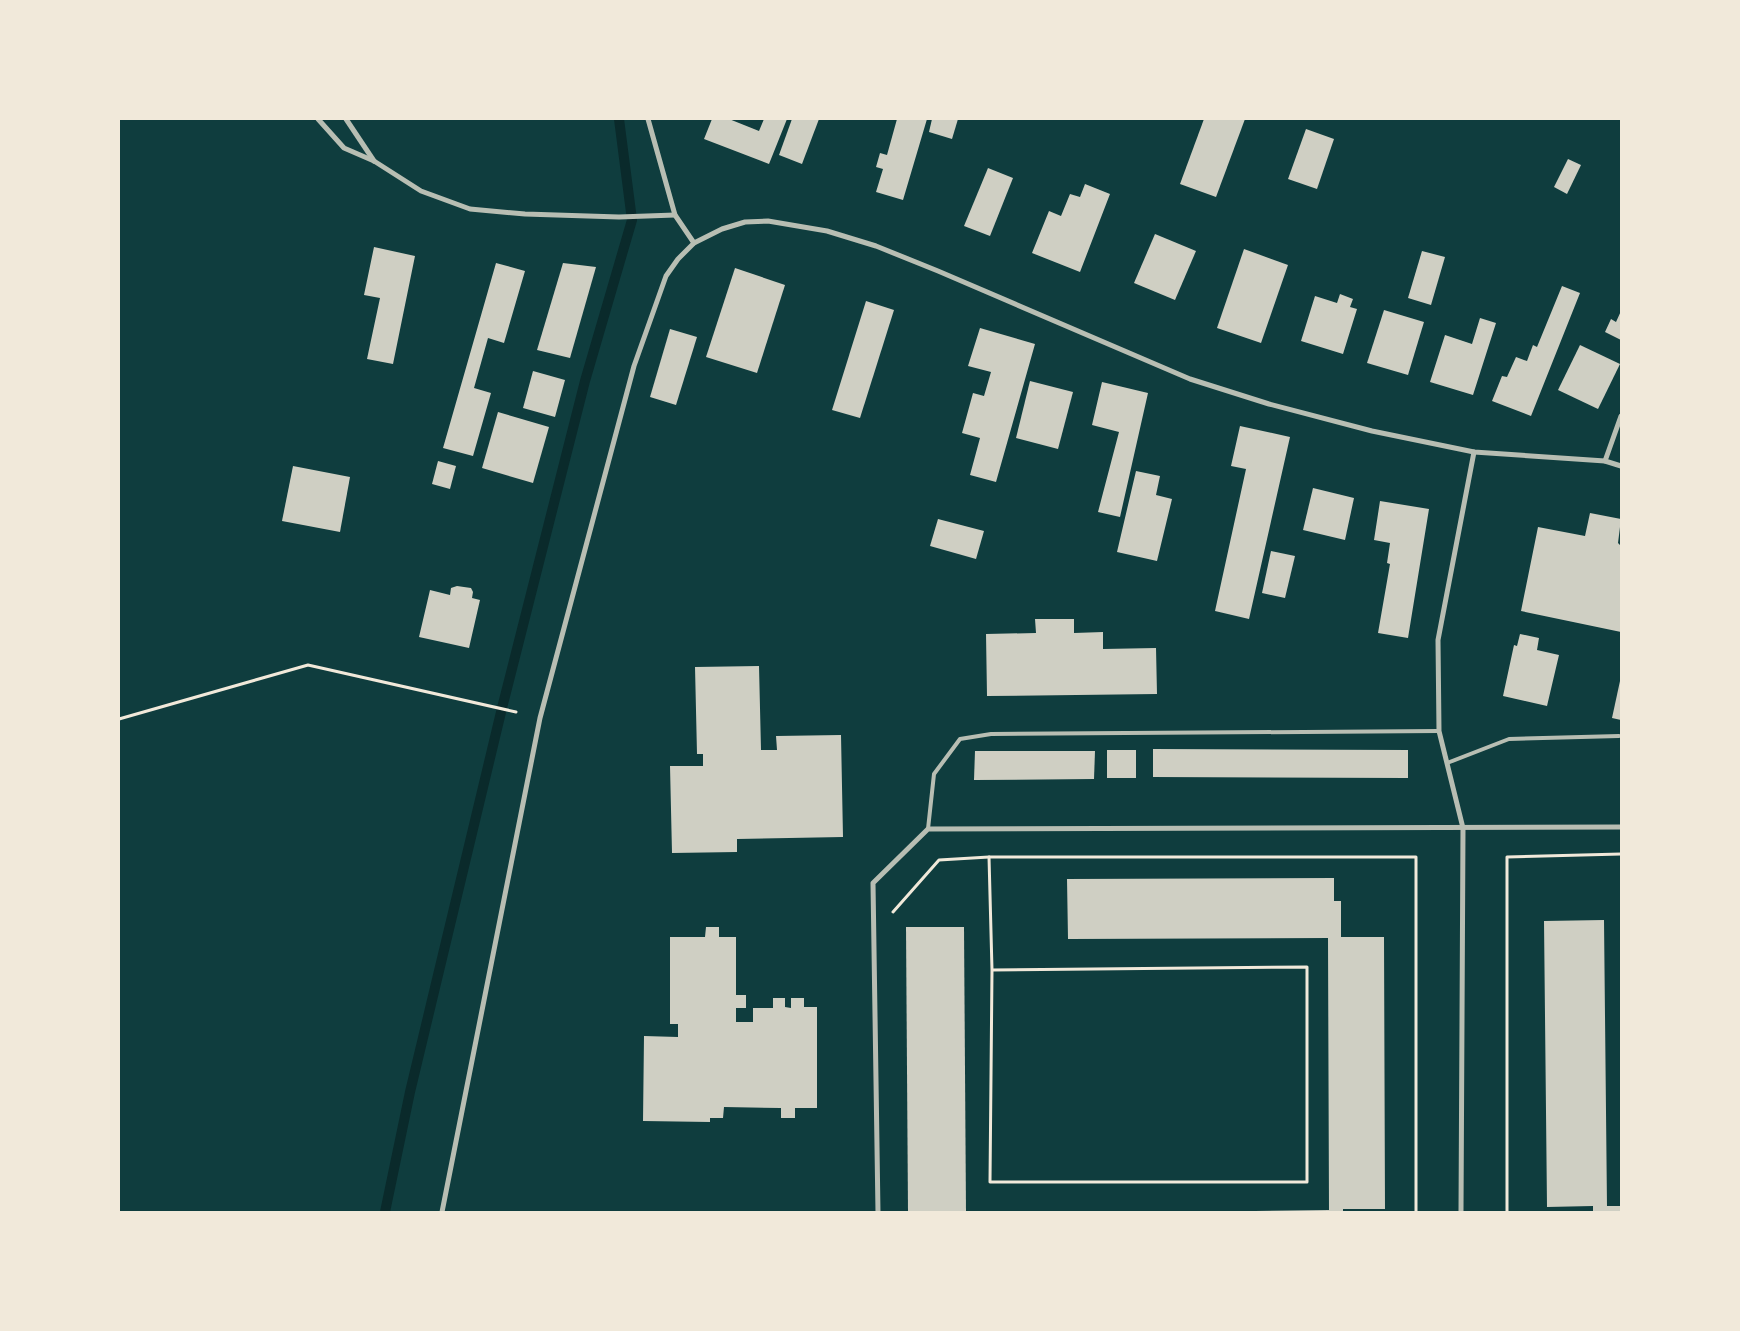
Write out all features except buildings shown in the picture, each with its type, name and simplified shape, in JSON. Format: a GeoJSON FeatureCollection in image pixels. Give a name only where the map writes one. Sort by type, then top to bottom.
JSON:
{"type":"FeatureCollection","features":[{"type":"Feature","properties":{"kind":"street"},"geometry":{"type":"LineString","coordinates":[[318,119],[344,148],[374,161],[421,190],[470,208],[525,214],[642,218],[675,216]]}},
{"type":"Feature","properties":{"kind":"street"},"geometry":{"type":"LineString","coordinates":[[346,119],[374,161]]}},
{"type":"Feature","properties":{"kind":"street"},"geometry":{"type":"LineString","coordinates":[[648,119],[675,216],[694,243]]}},
{"type":"Feature","properties":{"kind":"street"},"geometry":{"type":"LineString","coordinates":[[442,1212],[540,718],[634,366],[666,276],[678,259],[694,243],[722,229],[745,222],[768,221],[827,230],[876,246],[938,271],[1190,379],[1318,418],[1474,452],[1605,461],[1621,466]]}},
{"type":"Feature","properties":{"kind":"street"},"geometry":{"type":"LineString","coordinates":[[1605,461],[1621,416]]}},
{"type":"Feature","properties":{"kind":"street"},"geometry":{"type":"LineString","coordinates":[[1461,1212],[1463,828],[1439,731],[1438,640],[1474,452]]}},
{"type":"Feature","properties":{"kind":"street"},"geometry":{"type":"LineString","coordinates":[[878,1212],[873,883],[928,829],[1621,827]]}},
{"type":"Feature","properties":{"kind":"lane"},"geometry":{"type":"LineString","coordinates":[[928,829],[934,774],[960,739],[991,734],[1439,731]]}},
{"type":"Feature","properties":{"kind":"lane"},"geometry":{"type":"LineString","coordinates":[[1447,763],[1509,739],[1619,736]]}},
{"type":"Feature","properties":{"kind":"path"},"geometry":{"type":"LineString","coordinates":[[119,719],[308,665],[516,712]]}},
{"type":"Feature","properties":{"kind":"path"},"geometry":{"type":"LineString","coordinates":[[1507,1212],[1507,857],[1621,854]]}},
{"type":"Feature","properties":{"kind":"path"},"geometry":{"type":"LineString","coordinates":[[989,857],[992,970],[990,1182],[1307,1182],[1307,967],[992,970]]}},
{"type":"Feature","properties":{"kind":"path"},"geometry":{"type":"LineString","coordinates":[[892,914],[939,860],[989,857],[1416,857],[1416,1212]]}},
{"type":"Feature","properties":{"kind":"waterway"},"geometry":{"type":"LineString","coordinates":[[385,1212],[410,1092],[502,708],[585,381],[632,220],[619,119]]}}]}
